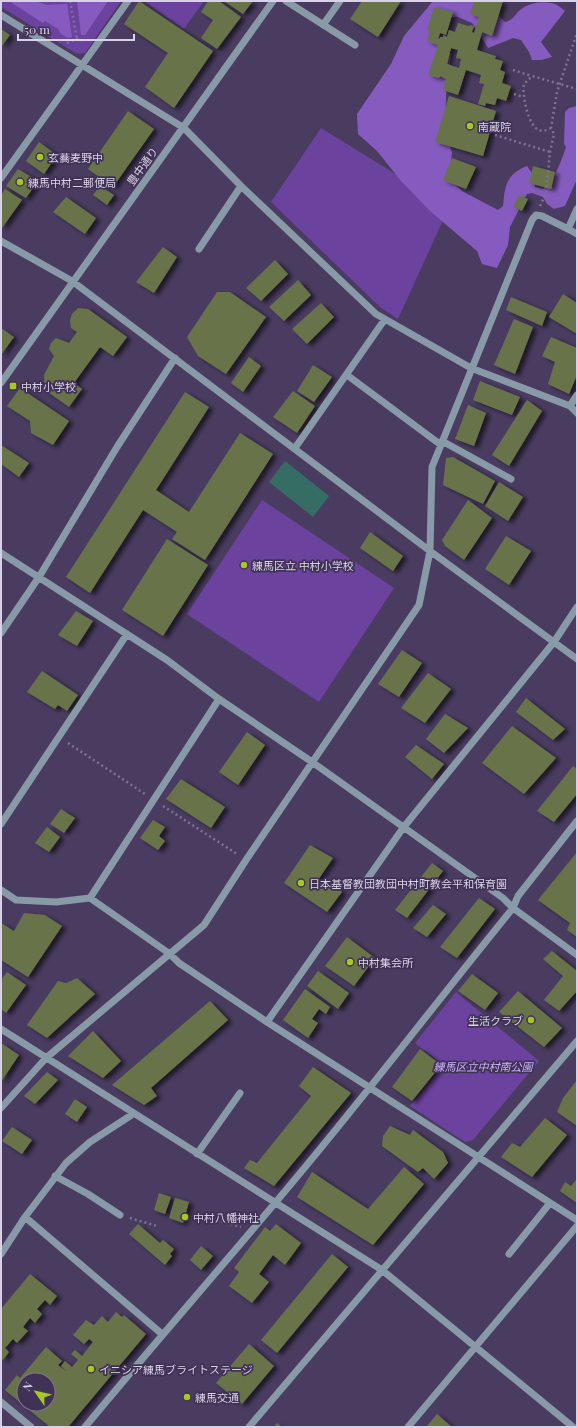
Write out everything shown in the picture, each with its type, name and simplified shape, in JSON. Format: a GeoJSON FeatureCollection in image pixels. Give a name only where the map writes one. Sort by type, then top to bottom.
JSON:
{"type":"FeatureCollection","features":[{"type":"Feature","properties":{"kind":"street"},"geometry":{"type":"LineString","coordinates":[[1,178],[128,1]]}},
{"type":"Feature","properties":{"kind":"street","name":"豊中通り"},"geometry":{"type":"LineString","coordinates":[[1,383],[273,1]]}},
{"type":"Feature","properties":{"kind":"street"},"geometry":{"type":"LineString","coordinates":[[286,1],[355,45]]}},
{"type":"Feature","properties":{"kind":"street"},"geometry":{"type":"LineString","coordinates":[[323,25],[340,1]]}},
{"type":"Feature","properties":{"kind":"street"},"geometry":{"type":"LineString","coordinates":[[1,15],[184,128],[241,186],[376,314],[471,368],[570,406],[577,413]]}},
{"type":"Feature","properties":{"kind":"street"},"geometry":{"type":"LineString","coordinates":[[199,249],[241,186]]}},
{"type":"Feature","properties":{"kind":"street"},"geometry":{"type":"LineString","coordinates":[[568,229],[577,209]]}},
{"type":"Feature","properties":{"kind":"street"},"geometry":{"type":"LineString","coordinates":[[1,1108],[46,1058],[204,925],[312,762],[419,605],[430,551],[432,467],[532,220],[536,215],[542,216],[577,234]]}},
{"type":"Feature","properties":{"kind":"street"},"geometry":{"type":"LineString","coordinates":[[1,242],[72,282],[295,448],[430,551],[577,659]]}},
{"type":"Feature","properties":{"kind":"street"},"geometry":{"type":"LineString","coordinates":[[295,448],[385,319]]}},
{"type":"Feature","properties":{"kind":"street"},"geometry":{"type":"LineString","coordinates":[[1,633],[39,577],[117,447],[175,358]]}},
{"type":"Feature","properties":{"kind":"street"},"geometry":{"type":"LineString","coordinates":[[347,375],[442,443],[511,479]]}},
{"type":"Feature","properties":{"kind":"street"},"geometry":{"type":"LineString","coordinates":[[570,406],[577,395]]}},
{"type":"Feature","properties":{"kind":"street"},"geometry":{"type":"LineString","coordinates":[[1,553],[167,660],[219,699],[312,762],[503,898],[513,908],[577,955]]}},
{"type":"Feature","properties":{"kind":"street"},"geometry":{"type":"LineString","coordinates":[[267,1022],[403,828],[554,642],[577,607]]}},
{"type":"Feature","properties":{"kind":"street"},"geometry":{"type":"LineString","coordinates":[[1,824],[127,634]]}},
{"type":"Feature","properties":{"kind":"street"},"geometry":{"type":"LineString","coordinates":[[90,898],[219,699]]}},
{"type":"Feature","properties":{"kind":"street"},"geometry":{"type":"LineString","coordinates":[[85,1427],[162,1334],[275,1204],[513,908],[518,896],[577,821]]}},
{"type":"Feature","properties":{"kind":"street"},"geometry":{"type":"LineString","coordinates":[[1,890],[16,900],[56,902],[90,898],[170,954],[180,963],[267,1022],[577,1220]]}},
{"type":"Feature","properties":{"kind":"street"},"geometry":{"type":"LineString","coordinates":[[1,1029],[275,1204],[382,1270],[573,1427]]}},
{"type":"Feature","properties":{"kind":"street"},"geometry":{"type":"LineString","coordinates":[[249,1427],[577,1041]]}},
{"type":"Feature","properties":{"kind":"street"},"geometry":{"type":"LineString","coordinates":[[197,1154],[240,1093]]}},
{"type":"Feature","properties":{"kind":"street"},"geometry":{"type":"LineString","coordinates":[[1,1254],[25,1217],[66,1163],[90,1142],[133,1114]]}},
{"type":"Feature","properties":{"kind":"street"},"geometry":{"type":"LineString","coordinates":[[56,1176],[88,1194],[120,1215]]}},
{"type":"Feature","properties":{"kind":"street"},"geometry":{"type":"LineString","coordinates":[[509,1254],[550,1203]]}},
{"type":"Feature","properties":{"kind":"street"},"geometry":{"type":"LineString","coordinates":[[25,1217],[162,1334]]}},
{"type":"Feature","properties":{"kind":"street"},"geometry":{"type":"LineString","coordinates":[[408,1427],[577,1226]]}},
{"type":"Feature","properties":{"kind":"street"},"geometry":{"type":"LineString","coordinates":[[1,1402],[31,1427]]}},
{"type":"Feature","properties":{"kind":"path"},"geometry":{"type":"LineString","coordinates":[[70,1],[77,39]]}},
{"type":"Feature","properties":{"kind":"path"},"geometry":{"type":"LineString","coordinates":[[539,208],[546,193],[550,152],[554,134],[551,128],[560,84],[577,33]]}},
{"type":"Feature","properties":{"kind":"path"},"geometry":{"type":"LineString","coordinates":[[60,39],[67,43],[77,39],[86,41],[90,35]]}},
{"type":"Feature","properties":{"kind":"path"},"geometry":{"type":"LineString","coordinates":[[512,70],[577,90]]}},
{"type":"Feature","properties":{"kind":"path"},"geometry":{"type":"LineString","coordinates":[[532,76],[524,84],[523,97],[526,110],[535,127],[540,131],[545,131],[551,128]]}},
{"type":"Feature","properties":{"kind":"path"},"geometry":{"type":"LineString","coordinates":[[514,94],[523,97]]}},
{"type":"Feature","properties":{"kind":"path"},"geometry":{"type":"LineString","coordinates":[[495,135],[550,152]]}},
{"type":"Feature","properties":{"kind":"path"},"geometry":{"type":"LineString","coordinates":[[197,1214],[251,1230]]}},
{"type":"Feature","properties":{"kind":"path"},"geometry":{"type":"LineString","coordinates":[[120,1215],[157,1226]]}},
{"type":"Feature","properties":{"kind":"green space"},"geometry":{"type":"Polygon","coordinates":[[[1,1],[121,1],[85,53],[77,54],[1,7],[1,1]]]}},
{"type":"Feature","properties":{"kind":"green space"},"geometry":{"type":"Polygon","coordinates":[[[144,1],[204,1],[184,29],[144,1]]]}},
{"type":"Feature","properties":{"kind":"green space"},"geometry":{"type":"Polygon","coordinates":[[[321,128],[449,207],[398,319],[380,307],[271,202],[321,128]]]}},
{"type":"Feature","properties":{"kind":"green space"},"geometry":{"type":"Polygon","coordinates":[[[262,500],[394,588],[319,702],[187,614],[262,500]]]}},
{"type":"Feature","properties":{"kind":"green space","name":"練馬区立中村南公園"},"geometry":{"type":"Polygon","coordinates":[[[456,992],[539,1061],[473,1140],[465,1142],[410,1106],[444,1065],[415,1043],[456,992]]]}},
{"type":"Feature","properties":{"kind":"shaded area"},"geometry":{"type":"Polygon","coordinates":[[[12,1],[35,1],[47,5],[67,3],[72,37],[68,38],[61,34],[58,29],[45,21],[43,23],[12,3],[12,1]]]}},
{"type":"Feature","properties":{"kind":"shaded area"},"geometry":{"type":"Polygon","coordinates":[[[77,1],[108,1],[85,35],[81,35],[77,1]]]}},
{"type":"Feature","properties":{"kind":"shaded area"},"geometry":{"type":"Polygon","coordinates":[[[433,1],[484,1],[505,22],[511,19],[523,8],[532,4],[543,2],[553,3],[565,11],[541,42],[552,57],[541,60],[532,60],[529,52],[521,40],[513,38],[488,48],[472,23],[458,17],[447,17],[438,23],[443,44],[451,54],[446,95],[445,136],[452,152],[449,179],[462,191],[498,210],[503,206],[506,187],[511,177],[520,169],[527,166],[534,176],[535,187],[543,189],[554,175],[566,147],[564,144],[565,112],[569,108],[577,106],[577,179],[565,206],[554,209],[547,204],[543,197],[532,193],[527,194],[510,227],[508,245],[497,268],[482,264],[477,251],[430,211],[401,181],[377,151],[358,134],[357,114],[391,64],[404,36],[433,1]]]}},
{"type":"Feature","properties":{"kind":"shaded area"},"geometry":{"type":"Polygon","coordinates":[[[285,461],[329,496],[313,517],[269,482],[285,461]]]}},
{"type":"Feature","properties":{"kind":"building"},"geometry":{"type":"Polygon","coordinates":[[[139,1],[213,51],[174,108],[145,87],[168,53],[124,24],[139,1]]]}},
{"type":"Feature","properties":{"kind":"building"},"geometry":{"type":"Polygon","coordinates":[[[208,1],[219,1],[241,17],[217,49],[201,38],[213,20],[201,12],[208,1]]]}},
{"type":"Feature","properties":{"kind":"building"},"geometry":{"type":"Polygon","coordinates":[[[224,1],[253,1],[243,14],[224,1]]]}},
{"type":"Feature","properties":{"kind":"building"},"geometry":{"type":"Polygon","coordinates":[[[362,1],[401,1],[378,37],[350,19],[362,1]]]}},
{"type":"Feature","properties":{"kind":"building"},"geometry":{"type":"Polygon","coordinates":[[[474,1],[503,1],[492,36],[482,32],[477,50],[496,56],[495,59],[503,61],[500,70],[505,72],[502,83],[511,86],[506,101],[497,98],[495,105],[486,103],[485,106],[478,104],[484,84],[479,83],[481,75],[466,70],[458,95],[443,90],[446,79],[440,76],[439,78],[428,75],[438,45],[427,41],[430,31],[427,30],[434,7],[453,12],[446,35],[440,33],[438,38],[440,39],[443,35],[447,37],[449,30],[455,32],[458,23],[474,26],[472,32],[474,33],[479,17],[470,14],[474,1]],[[451,48],[447,64],[459,68],[461,59],[456,58],[458,50],[451,48]]]}},
{"type":"Feature","properties":{"kind":"building"},"geometry":{"type":"Polygon","coordinates":[[[1,29],[10,35],[1,47],[1,29]]]}},
{"type":"Feature","properties":{"kind":"building"},"geometry":{"type":"Polygon","coordinates":[[[449,96],[496,111],[483,156],[435,142],[449,96]]]}},
{"type":"Feature","properties":{"kind":"building"},"geometry":{"type":"Polygon","coordinates":[[[128,111],[154,129],[113,187],[88,169],[128,111]]]}},
{"type":"Feature","properties":{"kind":"building"},"geometry":{"type":"Polygon","coordinates":[[[39,142],[57,155],[44,174],[26,161],[39,142]]]}},
{"type":"Feature","properties":{"kind":"building"},"geometry":{"type":"Polygon","coordinates":[[[452,158],[476,167],[466,189],[443,180],[452,158]]]}},
{"type":"Feature","properties":{"kind":"building"},"geometry":{"type":"Polygon","coordinates":[[[533,166],[555,172],[551,189],[529,183],[533,166]]]}},
{"type":"Feature","properties":{"kind":"building"},"geometry":{"type":"Polygon","coordinates":[[[18,169],[38,181],[26,198],[6,186],[18,169]]]}},
{"type":"Feature","properties":{"kind":"building"},"geometry":{"type":"Polygon","coordinates":[[[100,186],[114,195],[107,205],[93,195],[100,186]]]}},
{"type":"Feature","properties":{"kind":"building"},"geometry":{"type":"Polygon","coordinates":[[[5,189],[22,200],[2,228],[1,195],[5,189]]]}},
{"type":"Feature","properties":{"kind":"building"},"geometry":{"type":"Polygon","coordinates":[[[519,195],[528,199],[522,211],[513,207],[519,195]]]}},
{"type":"Feature","properties":{"kind":"building"},"geometry":{"type":"Polygon","coordinates":[[[66,197],[96,218],[85,234],[53,212],[66,197]]]}},
{"type":"Feature","properties":{"kind":"building"},"geometry":{"type":"Polygon","coordinates":[[[163,247],[177,257],[154,293],[136,282],[163,247]]]}},
{"type":"Feature","properties":{"kind":"building"},"geometry":{"type":"Polygon","coordinates":[[[275,260],[288,274],[261,301],[246,288],[275,260]]]}},
{"type":"Feature","properties":{"kind":"building"},"geometry":{"type":"Polygon","coordinates":[[[298,280],[311,295],[284,321],[269,307],[298,280]]]}},
{"type":"Feature","properties":{"kind":"building"},"geometry":{"type":"Polygon","coordinates":[[[217,292],[230,292],[266,317],[226,374],[198,356],[187,337],[217,292]]]}},
{"type":"Feature","properties":{"kind":"building"},"geometry":{"type":"Polygon","coordinates":[[[563,294],[577,303],[577,334],[549,317],[563,294]]]}},
{"type":"Feature","properties":{"kind":"building"},"geometry":{"type":"Polygon","coordinates":[[[511,297],[547,312],[542,326],[506,310],[511,297]]]}},
{"type":"Feature","properties":{"kind":"building"},"geometry":{"type":"Polygon","coordinates":[[[321,303],[334,317],[307,344],[292,329],[321,303]]]}},
{"type":"Feature","properties":{"kind":"building"},"geometry":{"type":"Polygon","coordinates":[[[78,308],[88,309],[127,337],[113,356],[100,347],[74,383],[82,389],[69,407],[45,390],[44,375],[54,356],[49,349],[51,343],[56,338],[69,343],[77,332],[71,328],[70,320],[72,314],[78,308]]]}},
{"type":"Feature","properties":{"kind":"building"},"geometry":{"type":"Polygon","coordinates":[[[514,319],[533,327],[515,374],[494,365],[514,319]]]}},
{"type":"Feature","properties":{"kind":"building"},"geometry":{"type":"Polygon","coordinates":[[[1,328],[14,337],[1,355],[1,328]]]}},
{"type":"Feature","properties":{"kind":"building"},"geometry":{"type":"Polygon","coordinates":[[[551,337],[577,348],[577,375],[569,394],[548,384],[555,362],[542,356],[551,337]]]}},
{"type":"Feature","properties":{"kind":"building"},"geometry":{"type":"Polygon","coordinates":[[[249,357],[261,366],[243,392],[231,383],[249,357]]]}},
{"type":"Feature","properties":{"kind":"building"},"geometry":{"type":"Polygon","coordinates":[[[313,365],[332,377],[314,402],[297,391],[313,365]]]}},
{"type":"Feature","properties":{"kind":"building"},"geometry":{"type":"Polygon","coordinates":[[[480,381],[520,397],[512,415],[473,400],[480,381]]]}},
{"type":"Feature","properties":{"kind":"building"},"geometry":{"type":"Polygon","coordinates":[[[20,388],[69,421],[53,445],[31,433],[30,421],[7,406],[20,388]]]}},
{"type":"Feature","properties":{"kind":"building"},"geometry":{"type":"Polygon","coordinates":[[[293,391],[315,406],[297,433],[273,417],[293,391]]]}},
{"type":"Feature","properties":{"kind":"building"},"geometry":{"type":"Polygon","coordinates":[[[185,392],[209,407],[156,490],[189,512],[240,433],[273,454],[205,560],[172,539],[177,532],[143,510],[90,593],[66,577],[185,392]]]}},
{"type":"Feature","properties":{"kind":"building"},"geometry":{"type":"Polygon","coordinates":[[[527,400],[542,411],[509,466],[492,455],[527,400]]]}},
{"type":"Feature","properties":{"kind":"building"},"geometry":{"type":"Polygon","coordinates":[[[468,405],[486,413],[474,446],[455,439],[468,405]]]}},
{"type":"Feature","properties":{"kind":"building"},"geometry":{"type":"Polygon","coordinates":[[[1,445],[29,463],[19,477],[1,464],[1,445]]]}},
{"type":"Feature","properties":{"kind":"building"},"geometry":{"type":"Polygon","coordinates":[[[453,457],[495,481],[483,504],[443,485],[446,458],[453,457]]]}},
{"type":"Feature","properties":{"kind":"building"},"geometry":{"type":"Polygon","coordinates":[[[499,482],[523,497],[508,521],[485,506],[499,482]]]}},
{"type":"Feature","properties":{"kind":"building"},"geometry":{"type":"Polygon","coordinates":[[[468,500],[492,518],[464,560],[445,546],[442,540],[468,500]]]}},
{"type":"Feature","properties":{"kind":"building"},"geometry":{"type":"Polygon","coordinates":[[[370,532],[403,556],[393,571],[360,548],[370,532]]]}},
{"type":"Feature","properties":{"kind":"building"},"geometry":{"type":"Polygon","coordinates":[[[506,536],[531,551],[509,585],[485,569],[506,536]]]}},
{"type":"Feature","properties":{"kind":"building"},"geometry":{"type":"Polygon","coordinates":[[[167,539],[208,565],[163,636],[122,610],[167,539]]]}},
{"type":"Feature","properties":{"kind":"building"},"geometry":{"type":"Polygon","coordinates":[[[76,611],[93,621],[77,646],[58,635],[76,611]]]}},
{"type":"Feature","properties":{"kind":"building"},"geometry":{"type":"Polygon","coordinates":[[[402,650],[422,663],[399,697],[378,684],[402,650]]]}},
{"type":"Feature","properties":{"kind":"building"},"geometry":{"type":"Polygon","coordinates":[[[42,671],[78,695],[67,711],[58,705],[55,709],[27,692],[42,671]]]}},
{"type":"Feature","properties":{"kind":"building"},"geometry":{"type":"Polygon","coordinates":[[[428,673],[451,689],[425,723],[401,708],[428,673]]]}},
{"type":"Feature","properties":{"kind":"building"},"geometry":{"type":"Polygon","coordinates":[[[526,698],[565,729],[553,740],[516,712],[526,698]]]}},
{"type":"Feature","properties":{"kind":"building"},"geometry":{"type":"Polygon","coordinates":[[[445,714],[468,728],[444,753],[426,739],[445,714]]]}},
{"type":"Feature","properties":{"kind":"building"},"geometry":{"type":"Polygon","coordinates":[[[512,726],[556,758],[524,794],[482,763],[512,726]]]}},
{"type":"Feature","properties":{"kind":"building"},"geometry":{"type":"Polygon","coordinates":[[[247,732],[265,745],[238,785],[219,772],[247,732]]]}},
{"type":"Feature","properties":{"kind":"building"},"geometry":{"type":"Polygon","coordinates":[[[416,745],[444,764],[432,779],[405,757],[416,745]]]}},
{"type":"Feature","properties":{"kind":"building"},"geometry":{"type":"Polygon","coordinates":[[[573,766],[577,769],[577,794],[554,822],[537,811],[573,766]]]}},
{"type":"Feature","properties":{"kind":"building"},"geometry":{"type":"Polygon","coordinates":[[[181,779],[225,807],[211,828],[166,799],[181,779]]]}},
{"type":"Feature","properties":{"kind":"building"},"geometry":{"type":"Polygon","coordinates":[[[61,809],[75,818],[64,833],[50,824],[61,809]]]}},
{"type":"Feature","properties":{"kind":"building"},"geometry":{"type":"Polygon","coordinates":[[[153,820],[165,827],[159,836],[165,841],[158,850],[140,838],[153,820]]]}},
{"type":"Feature","properties":{"kind":"building"},"geometry":{"type":"Polygon","coordinates":[[[47,827],[60,837],[49,852],[35,843],[47,827]]]}},
{"type":"Feature","properties":{"kind":"building"},"geometry":{"type":"Polygon","coordinates":[[[310,845],[333,858],[318,880],[327,885],[336,887],[342,892],[327,912],[284,883],[310,845]]]}},
{"type":"Feature","properties":{"kind":"building"},"geometry":{"type":"Polygon","coordinates":[[[577,852],[577,937],[567,930],[570,923],[538,900],[577,852]]]}},
{"type":"Feature","properties":{"kind":"building"},"geometry":{"type":"Polygon","coordinates":[[[432,863],[443,871],[407,918],[395,910],[432,863]]]}},
{"type":"Feature","properties":{"kind":"building"},"geometry":{"type":"Polygon","coordinates":[[[479,898],[495,909],[457,958],[440,947],[479,898]]]}},
{"type":"Feature","properties":{"kind":"building"},"geometry":{"type":"Polygon","coordinates":[[[433,905],[446,914],[427,937],[413,928],[433,905]]]}},
{"type":"Feature","properties":{"kind":"building"},"geometry":{"type":"Polygon","coordinates":[[[24,913],[45,915],[62,926],[28,977],[1,960],[1,923],[14,931],[24,913]]]}},
{"type":"Feature","properties":{"kind":"building","name":"中村集会所"},"geometry":{"type":"Polygon","coordinates":[[[347,937],[375,958],[354,986],[325,966],[347,937]]]}},
{"type":"Feature","properties":{"kind":"building"},"geometry":{"type":"Polygon","coordinates":[[[552,951],[577,971],[577,991],[559,1011],[544,1000],[563,976],[543,959],[552,951]]]}},
{"type":"Feature","properties":{"kind":"building"},"geometry":{"type":"Polygon","coordinates":[[[318,971],[349,993],[338,1009],[307,986],[318,971]]]}},
{"type":"Feature","properties":{"kind":"building"},"geometry":{"type":"Polygon","coordinates":[[[7,972],[26,985],[6,1013],[1,1009],[1,980],[7,972]]]}},
{"type":"Feature","properties":{"kind":"building"},"geometry":{"type":"Polygon","coordinates":[[[472,974],[498,993],[485,1010],[458,991],[472,974]]]}},
{"type":"Feature","properties":{"kind":"building"},"geometry":{"type":"Polygon","coordinates":[[[77,978],[95,994],[47,1038],[27,1025],[58,981],[66,983],[77,978]]]}},
{"type":"Feature","properties":{"kind":"building"},"geometry":{"type":"Polygon","coordinates":[[[305,989],[330,1007],[326,1014],[319,1009],[312,1019],[318,1023],[308,1038],[283,1020],[305,989]]]}},
{"type":"Feature","properties":{"kind":"building","name":"生活クラブ"},"geometry":{"type":"Polygon","coordinates":[[[518,991],[562,1028],[544,1047],[499,1012],[518,991]]]}},
{"type":"Feature","properties":{"kind":"building"},"geometry":{"type":"Polygon","coordinates":[[[210,1001],[228,1020],[151,1088],[157,1096],[144,1105],[112,1085],[210,1001]]]}},
{"type":"Feature","properties":{"kind":"building"},"geometry":{"type":"Polygon","coordinates":[[[93,1031],[121,1061],[103,1078],[68,1056],[93,1031]]]}},
{"type":"Feature","properties":{"kind":"building"},"geometry":{"type":"Polygon","coordinates":[[[1,1043],[19,1055],[1,1082],[1,1043]]]}},
{"type":"Feature","properties":{"kind":"building"},"geometry":{"type":"Polygon","coordinates":[[[420,1049],[441,1065],[412,1101],[392,1087],[420,1049]]]}},
{"type":"Feature","properties":{"kind":"building"},"geometry":{"type":"Polygon","coordinates":[[[313,1067],[351,1093],[274,1186],[244,1168],[250,1160],[257,1163],[311,1096],[299,1086],[313,1067]]]}},
{"type":"Feature","properties":{"kind":"building"},"geometry":{"type":"Polygon","coordinates":[[[47,1072],[58,1080],[35,1104],[24,1096],[47,1072]]]}},
{"type":"Feature","properties":{"kind":"building"},"geometry":{"type":"Polygon","coordinates":[[[577,1080],[577,1126],[557,1112],[563,1098],[577,1080]]]}},
{"type":"Feature","properties":{"kind":"building"},"geometry":{"type":"Polygon","coordinates":[[[75,1099],[87,1107],[77,1122],[65,1114],[75,1099]]]}},
{"type":"Feature","properties":{"kind":"building"},"geometry":{"type":"Polygon","coordinates":[[[545,1118],[567,1135],[532,1177],[501,1157],[512,1143],[520,1147],[545,1118]]]}},
{"type":"Feature","properties":{"kind":"building"},"geometry":{"type":"Polygon","coordinates":[[[390,1126],[410,1135],[413,1130],[443,1152],[448,1163],[434,1179],[423,1168],[418,1172],[382,1146],[383,1136],[390,1126]]]}},
{"type":"Feature","properties":{"kind":"building"},"geometry":{"type":"Polygon","coordinates":[[[12,1127],[32,1140],[22,1154],[2,1141],[12,1127]]]}},
{"type":"Feature","properties":{"kind":"building"},"geometry":{"type":"Polygon","coordinates":[[[404,1167],[424,1184],[373,1245],[297,1197],[312,1172],[368,1209],[404,1167]]]}},
{"type":"Feature","properties":{"kind":"building"},"geometry":{"type":"Polygon","coordinates":[[[577,1179],[577,1203],[560,1191],[565,1182],[571,1186],[577,1179]]]}},
{"type":"Feature","properties":{"kind":"building"},"geometry":{"type":"Polygon","coordinates":[[[159,1193],[171,1197],[165,1214],[154,1210],[159,1193]]]}},
{"type":"Feature","properties":{"kind":"building"},"geometry":{"type":"Polygon","coordinates":[[[175,1198],[189,1202],[183,1223],[169,1218],[175,1198]]]}},
{"type":"Feature","properties":{"kind":"building"},"geometry":{"type":"Polygon","coordinates":[[[138,1224],[160,1243],[163,1240],[174,1249],[170,1254],[172,1256],[165,1265],[129,1234],[138,1224]]]}},
{"type":"Feature","properties":{"kind":"building"},"geometry":{"type":"Polygon","coordinates":[[[276,1224],[301,1243],[285,1265],[273,1255],[259,1274],[269,1282],[252,1303],[229,1286],[239,1272],[234,1268],[265,1227],[270,1231],[276,1224]]]}},
{"type":"Feature","properties":{"kind":"building"},"geometry":{"type":"Polygon","coordinates":[[[201,1246],[213,1256],[201,1270],[190,1260],[201,1246]]]}},
{"type":"Feature","properties":{"kind":"building"},"geometry":{"type":"Polygon","coordinates":[[[332,1254],[348,1267],[277,1353],[261,1340],[332,1254]]]}},
{"type":"Feature","properties":{"kind":"building"},"geometry":{"type":"Polygon","coordinates":[[[30,1274],[57,1296],[50,1305],[45,1300],[37,1309],[42,1314],[35,1323],[30,1318],[23,1327],[28,1331],[17,1343],[13,1339],[5,1348],[9,1352],[3,1360],[1,1358],[1,1309],[30,1274]]]}},
{"type":"Feature","properties":{"kind":"building","name":"イニシア練馬ブライトステージ"},"geometry":{"type":"Polygon","coordinates":[[[116,1312],[122,1317],[124,1315],[146,1334],[68,1427],[50,1427],[32,1412],[56,1412],[56,1372],[25,1372],[46,1347],[62,1361],[58,1365],[67,1372],[61,1366],[65,1361],[72,1367],[78,1360],[71,1354],[75,1350],[82,1356],[93,1342],[89,1339],[84,1344],[73,1335],[86,1320],[94,1325],[102,1316],[108,1322],[116,1312]]]}},
{"type":"Feature","properties":{"kind":"building"},"geometry":{"type":"Polygon","coordinates":[[[249,1344],[274,1366],[242,1404],[216,1383],[249,1344]]]}},
{"type":"Feature","properties":{"kind":"building","name":"イニシア練馬ブライトステージ"},"geometry":{"type":"Polygon","coordinates":[[[16,1376],[16,1399],[5,1390],[16,1376]]]}},
{"type":"Feature","properties":{"kind":"building"},"geometry":{"type":"Polygon","coordinates":[[[437,1414],[452,1427],[426,1427],[437,1414]]]}},
{"type":"Feature","properties":{"kind":"building"},"geometry":{"type":"Polygon","coordinates":[[[277,1423],[282,1427],[274,1427],[277,1423]]]}},
{"type":"Feature","properties":{"kind":"place","name":"南蔵院"},"geometry":{"type":"Point","coordinates":[470,126]}},
{"type":"Feature","properties":{"kind":"place","name":"玄蕎麦野中"},"geometry":{"type":"Point","coordinates":[40,157]}},
{"type":"Feature","properties":{"kind":"place","name":"練馬中村二郵便局"},"geometry":{"type":"Point","coordinates":[20,182]}},
{"type":"Feature","properties":{"kind":"place","name":"中村小学校"},"geometry":{"type":"Point","coordinates":[13,386]}},
{"type":"Feature","properties":{"kind":"place","name":"練馬区立 中村小学校"},"geometry":{"type":"Point","coordinates":[244,565]}},
{"type":"Feature","properties":{"kind":"place","name":"日本基督教団教団中村町教会平和保育園"},"geometry":{"type":"Point","coordinates":[301,883]}},
{"type":"Feature","properties":{"kind":"place","name":"中村集会所"},"geometry":{"type":"Point","coordinates":[350,962]}},
{"type":"Feature","properties":{"kind":"place","name":"生活クラブ"},"geometry":{"type":"Point","coordinates":[531,1020]}},
{"type":"Feature","properties":{"kind":"place","name":"中村八幡神社"},"geometry":{"type":"Point","coordinates":[185,1217]}},
{"type":"Feature","properties":{"kind":"place","name":"イニシア練馬ブライトステージ"},"geometry":{"type":"Point","coordinates":[91,1369]}},
{"type":"Feature","properties":{"kind":"place","name":"練馬交通"},"geometry":{"type":"Point","coordinates":[187,1397]}}]}
